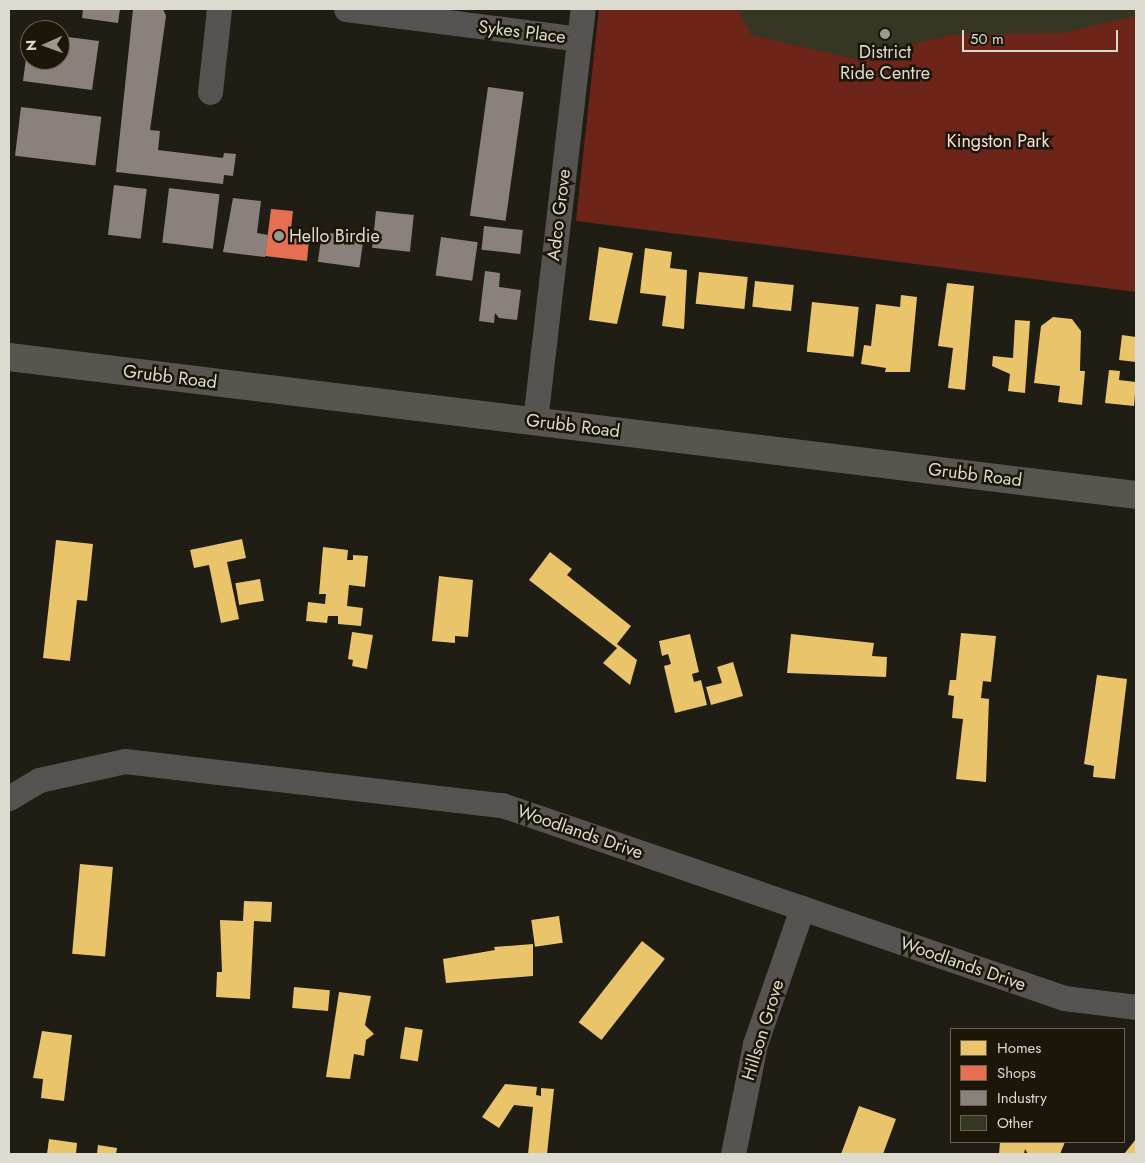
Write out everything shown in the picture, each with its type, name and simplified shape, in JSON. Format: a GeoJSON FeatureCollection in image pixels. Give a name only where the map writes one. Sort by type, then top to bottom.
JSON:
{"type":"FeatureCollection","features":[{"type":"Feature","properties":{"kind":"main road","name":"Grubb Road"},"geometry":{"type":"LineString","coordinates":[[9,357],[1136,495]]}},
{"type":"Feature","properties":{"kind":"street"},"geometry":{"type":"LineString","coordinates":[[210,92],[219,9]]}},
{"type":"Feature","properties":{"kind":"street","name":"Sykes Place"},"geometry":{"type":"LineString","coordinates":[[346,9],[579,39]]}},
{"type":"Feature","properties":{"kind":"street","name":"Adco Grove"},"geometry":{"type":"LineString","coordinates":[[535,421],[583,9]]}},
{"type":"Feature","properties":{"kind":"street","name":"Woodlands Drive"},"geometry":{"type":"LineString","coordinates":[[9,798],[39,780],[125,761],[502,805],[1064,998],[1136,1007]]}},
{"type":"Feature","properties":{"kind":"street","name":"Hillson Grove"},"geometry":{"type":"LineString","coordinates":[[733,1154],[755,1044],[802,908]]}},
{"type":"Feature","properties":{"kind":"green space","name":"Kingston Park"},"geometry":{"type":"Polygon","coordinates":[[[599,9],[1136,9],[1136,292],[576,221],[599,9]]]}},
{"type":"Feature","properties":{"kind":"building: Homes"},"geometry":{"type":"Polygon","coordinates":[[[599,247],[633,253],[617,324],[589,320],[599,247]]]}},
{"type":"Feature","properties":{"kind":"building: Homes"},"geometry":{"type":"Polygon","coordinates":[[[645,248],[672,252],[670,268],[687,270],[684,329],[662,326],[666,296],[640,293],[645,248]]]}},
{"type":"Feature","properties":{"kind":"building: Homes"},"geometry":{"type":"Polygon","coordinates":[[[699,272],[748,277],[744,309],[696,304],[699,272]]]}},
{"type":"Feature","properties":{"kind":"building: Homes"},"geometry":{"type":"Polygon","coordinates":[[[755,281],[794,285],[791,311],[752,307],[755,281]]]}},
{"type":"Feature","properties":{"kind":"building: Homes"},"geometry":{"type":"Polygon","coordinates":[[[947,283],[974,286],[965,390],[948,388],[953,348],[938,346],[947,283]]]}},
{"type":"Feature","properties":{"kind":"building: Homes"},"geometry":{"type":"Polygon","coordinates":[[[901,295],[917,297],[910,372],[885,372],[886,368],[861,364],[864,345],[871,346],[876,304],[900,307],[901,295]]]}},
{"type":"Feature","properties":{"kind":"building: Homes"},"geometry":{"type":"Polygon","coordinates":[[[812,302],[859,307],[854,357],[807,352],[812,302]]]}},
{"type":"Feature","properties":{"kind":"building: Homes"},"geometry":{"type":"Polygon","coordinates":[[[1053,317],[1072,319],[1081,331],[1080,371],[1085,371],[1082,405],[1058,402],[1060,386],[1034,383],[1041,326],[1053,317]]]}},
{"type":"Feature","properties":{"kind":"building: Homes"},"geometry":{"type":"Polygon","coordinates":[[[1015,320],[1030,321],[1025,393],[1008,391],[1010,374],[992,366],[993,356],[1013,358],[1015,320]]]}},
{"type":"Feature","properties":{"kind":"building: Homes"},"geometry":{"type":"Polygon","coordinates":[[[1122,335],[1136,337],[1136,362],[1119,360],[1122,335]]]}},
{"type":"Feature","properties":{"kind":"building: Homes"},"geometry":{"type":"Polygon","coordinates":[[[1109,370],[1120,371],[1119,380],[1136,382],[1134,406],[1105,403],[1109,370]]]}},
{"type":"Feature","properties":{"kind":"building: Homes"},"geometry":{"type":"Polygon","coordinates":[[[242,539],[246,558],[227,562],[239,619],[221,623],[209,565],[194,568],[190,550],[242,539]]]}},
{"type":"Feature","properties":{"kind":"building: Homes"},"geometry":{"type":"Polygon","coordinates":[[[56,540],[93,544],[87,601],[77,600],[70,661],[43,658],[56,540]]]}},
{"type":"Feature","properties":{"kind":"building: Homes"},"geometry":{"type":"Polygon","coordinates":[[[323,547],[348,550],[347,560],[353,560],[353,555],[368,556],[365,587],[349,585],[347,606],[363,608],[361,626],[338,624],[338,616],[328,616],[327,623],[306,621],[308,602],[325,604],[326,594],[319,594],[323,547]]]}},
{"type":"Feature","properties":{"kind":"building: Homes"},"geometry":{"type":"Polygon","coordinates":[[[550,552],[572,569],[567,575],[631,626],[617,644],[637,660],[630,685],[603,663],[617,648],[529,580],[550,552]]]}},
{"type":"Feature","properties":{"kind":"building: Homes"},"geometry":{"type":"Polygon","coordinates":[[[439,576],[473,580],[468,637],[455,636],[455,643],[432,641],[439,576]]]}},
{"type":"Feature","properties":{"kind":"building: Homes"},"geometry":{"type":"Polygon","coordinates":[[[260,579],[264,601],[239,605],[235,583],[260,579]]]}},
{"type":"Feature","properties":{"kind":"building: Homes"},"geometry":{"type":"Polygon","coordinates":[[[352,632],[373,635],[367,669],[352,666],[353,660],[348,659],[352,632]]]}},
{"type":"Feature","properties":{"kind":"building: Homes"},"geometry":{"type":"Polygon","coordinates":[[[961,633],[996,636],[991,682],[983,681],[981,698],[989,699],[986,782],[956,779],[963,719],[952,718],[954,696],[948,695],[950,680],[956,680],[961,633]]]}},
{"type":"Feature","properties":{"kind":"building: Homes"},"geometry":{"type":"Polygon","coordinates":[[[690,634],[699,672],[692,674],[694,682],[701,680],[707,705],[675,713],[664,666],[671,664],[668,654],[662,656],[659,641],[690,634]]]}},
{"type":"Feature","properties":{"kind":"building: Homes"},"geometry":{"type":"Polygon","coordinates":[[[791,634],[874,643],[872,656],[887,657],[886,677],[787,673],[791,634]]]}},
{"type":"Feature","properties":{"kind":"building: Homes"},"geometry":{"type":"Polygon","coordinates":[[[733,662],[743,696],[711,705],[706,687],[722,683],[717,667],[733,662]]]}},
{"type":"Feature","properties":{"kind":"building: Homes"},"geometry":{"type":"Polygon","coordinates":[[[1097,675],[1127,679],[1115,779],[1093,777],[1094,766],[1084,764],[1097,675]]]}},
{"type":"Feature","properties":{"kind":"building: Homes"},"geometry":{"type":"Polygon","coordinates":[[[80,864],[113,867],[105,957],[72,954],[80,864]]]}},
{"type":"Feature","properties":{"kind":"building: Homes"},"geometry":{"type":"Polygon","coordinates":[[[244,901],[272,902],[271,922],[254,921],[250,999],[216,997],[217,972],[222,972],[220,920],[243,921],[244,901]]]}},
{"type":"Feature","properties":{"kind":"building: Homes"},"geometry":{"type":"Polygon","coordinates":[[[559,916],[563,943],[535,947],[531,920],[559,916]]]}},
{"type":"Feature","properties":{"kind":"building: Homes"},"geometry":{"type":"Polygon","coordinates":[[[642,941],[665,959],[601,1040],[579,1022],[642,941]]]}},
{"type":"Feature","properties":{"kind":"building: Homes"},"geometry":{"type":"Polygon","coordinates":[[[533,944],[533,976],[446,983],[443,959],[495,950],[494,947],[533,944]]]}},
{"type":"Feature","properties":{"kind":"building: Homes"},"geometry":{"type":"Polygon","coordinates":[[[294,987],[330,990],[328,1011],[292,1008],[294,987]]]}},
{"type":"Feature","properties":{"kind":"building: Homes"},"geometry":{"type":"Polygon","coordinates":[[[339,992],[371,996],[365,1025],[374,1034],[366,1040],[364,1056],[354,1054],[350,1079],[326,1077],[339,992]]]}},
{"type":"Feature","properties":{"kind":"building: Homes"},"geometry":{"type":"Polygon","coordinates":[[[405,1027],[423,1030],[418,1061],[400,1059],[405,1027]]]}},
{"type":"Feature","properties":{"kind":"building: Homes"},"geometry":{"type":"Polygon","coordinates":[[[42,1031],[72,1035],[64,1101],[41,1098],[43,1079],[33,1078],[42,1031]]]}},
{"type":"Feature","properties":{"kind":"building: Homes"},"geometry":{"type":"Polygon","coordinates":[[[505,1084],[537,1087],[536,1095],[541,1096],[541,1088],[554,1089],[547,1154],[528,1154],[533,1107],[514,1105],[499,1128],[482,1117],[505,1084]]]}},
{"type":"Feature","properties":{"kind":"building: Homes"},"geometry":{"type":"Polygon","coordinates":[[[859,1106],[896,1119],[883,1154],[841,1154],[859,1106]]]}},
{"type":"Feature","properties":{"kind":"building: Homes"},"geometry":{"type":"Polygon","coordinates":[[[49,1139],[77,1143],[76,1154],[47,1154],[49,1139]]]}},
{"type":"Feature","properties":{"kind":"building: Homes"},"geometry":{"type":"Polygon","coordinates":[[[1136,1139],[1136,1154],[1124,1154],[1136,1139]]]}},
{"type":"Feature","properties":{"kind":"building: Homes"},"geometry":{"type":"Polygon","coordinates":[[[1000,1143],[1065,1143],[1060,1154],[1028,1154],[1025,1149],[1024,1154],[999,1154],[1000,1143]]]}},
{"type":"Feature","properties":{"kind":"building: Homes"},"geometry":{"type":"Polygon","coordinates":[[[98,1145],[117,1148],[116,1154],[97,1154],[98,1145]]]}},
{"type":"Feature","properties":{"kind":"building: Shops","name":"Hello Birdie"},"geometry":{"type":"Polygon","coordinates":[[[271,209],[293,211],[290,238],[309,240],[307,261],[265,256],[271,209]]]}},
{"type":"Feature","properties":{"kind":"building: Industry"},"geometry":{"type":"Polygon","coordinates":[[[83,9],[120,9],[118,23],[82,18],[83,9]]]}},
{"type":"Feature","properties":{"kind":"building: Industry"},"geometry":{"type":"Polygon","coordinates":[[[133,9],[163,9],[166,16],[150,130],[160,131],[158,150],[223,158],[224,153],[236,154],[233,176],[224,175],[223,184],[116,172],[133,9]]]}},
{"type":"Feature","properties":{"kind":"building: Industry"},"geometry":{"type":"Polygon","coordinates":[[[70,37],[99,41],[92,90],[23,81],[24,70],[70,70],[70,37]]]}},
{"type":"Feature","properties":{"kind":"building: Industry"},"geometry":{"type":"Polygon","coordinates":[[[488,87],[524,92],[506,221],[470,216],[488,87]]]}},
{"type":"Feature","properties":{"kind":"building: Industry"},"geometry":{"type":"Polygon","coordinates":[[[21,107],[101,117],[95,166],[15,156],[21,107]]]}},
{"type":"Feature","properties":{"kind":"building: Industry"},"geometry":{"type":"Polygon","coordinates":[[[114,185],[147,189],[141,239],[108,235],[114,185]]]}},
{"type":"Feature","properties":{"kind":"building: Industry"},"geometry":{"type":"Polygon","coordinates":[[[169,188],[220,194],[213,249],[162,243],[169,188]]]}},
{"type":"Feature","properties":{"kind":"building: Industry"},"geometry":{"type":"Polygon","coordinates":[[[233,198],[261,201],[257,233],[268,235],[265,257],[223,252],[233,198]]]}},
{"type":"Feature","properties":{"kind":"building: Industry"},"geometry":{"type":"Polygon","coordinates":[[[376,211],[414,215],[410,252],[372,248],[376,211]]]}},
{"type":"Feature","properties":{"kind":"building: Industry"},"geometry":{"type":"Polygon","coordinates":[[[484,226],[523,230],[520,254],[481,250],[484,226]]]}},
{"type":"Feature","properties":{"kind":"building: Industry"},"geometry":{"type":"Polygon","coordinates":[[[322,232],[364,238],[359,268],[318,262],[322,232]]]}},
{"type":"Feature","properties":{"kind":"building: Industry"},"geometry":{"type":"Polygon","coordinates":[[[441,237],[478,242],[472,281],[436,276],[441,237]]]}},
{"type":"Feature","properties":{"kind":"building: Industry"},"geometry":{"type":"Polygon","coordinates":[[[485,271],[500,273],[499,287],[521,290],[517,320],[499,318],[495,313],[494,323],[479,321],[485,271]]]}},
{"type":"Feature","properties":{"kind":"building: Other","name":"District Ride Centre"},"geometry":{"type":"Polygon","coordinates":[[[738,9],[1136,9],[1136,16],[1062,33],[950,35],[854,59],[751,35],[738,9]]]}},
{"type":"Feature","properties":{"kind":"place","name":"District Ride Centre"},"geometry":{"type":"Point","coordinates":[885,34]}},
{"type":"Feature","properties":{"kind":"place","name":"Hello Birdie"},"geometry":{"type":"Point","coordinates":[279,236]}}]}
